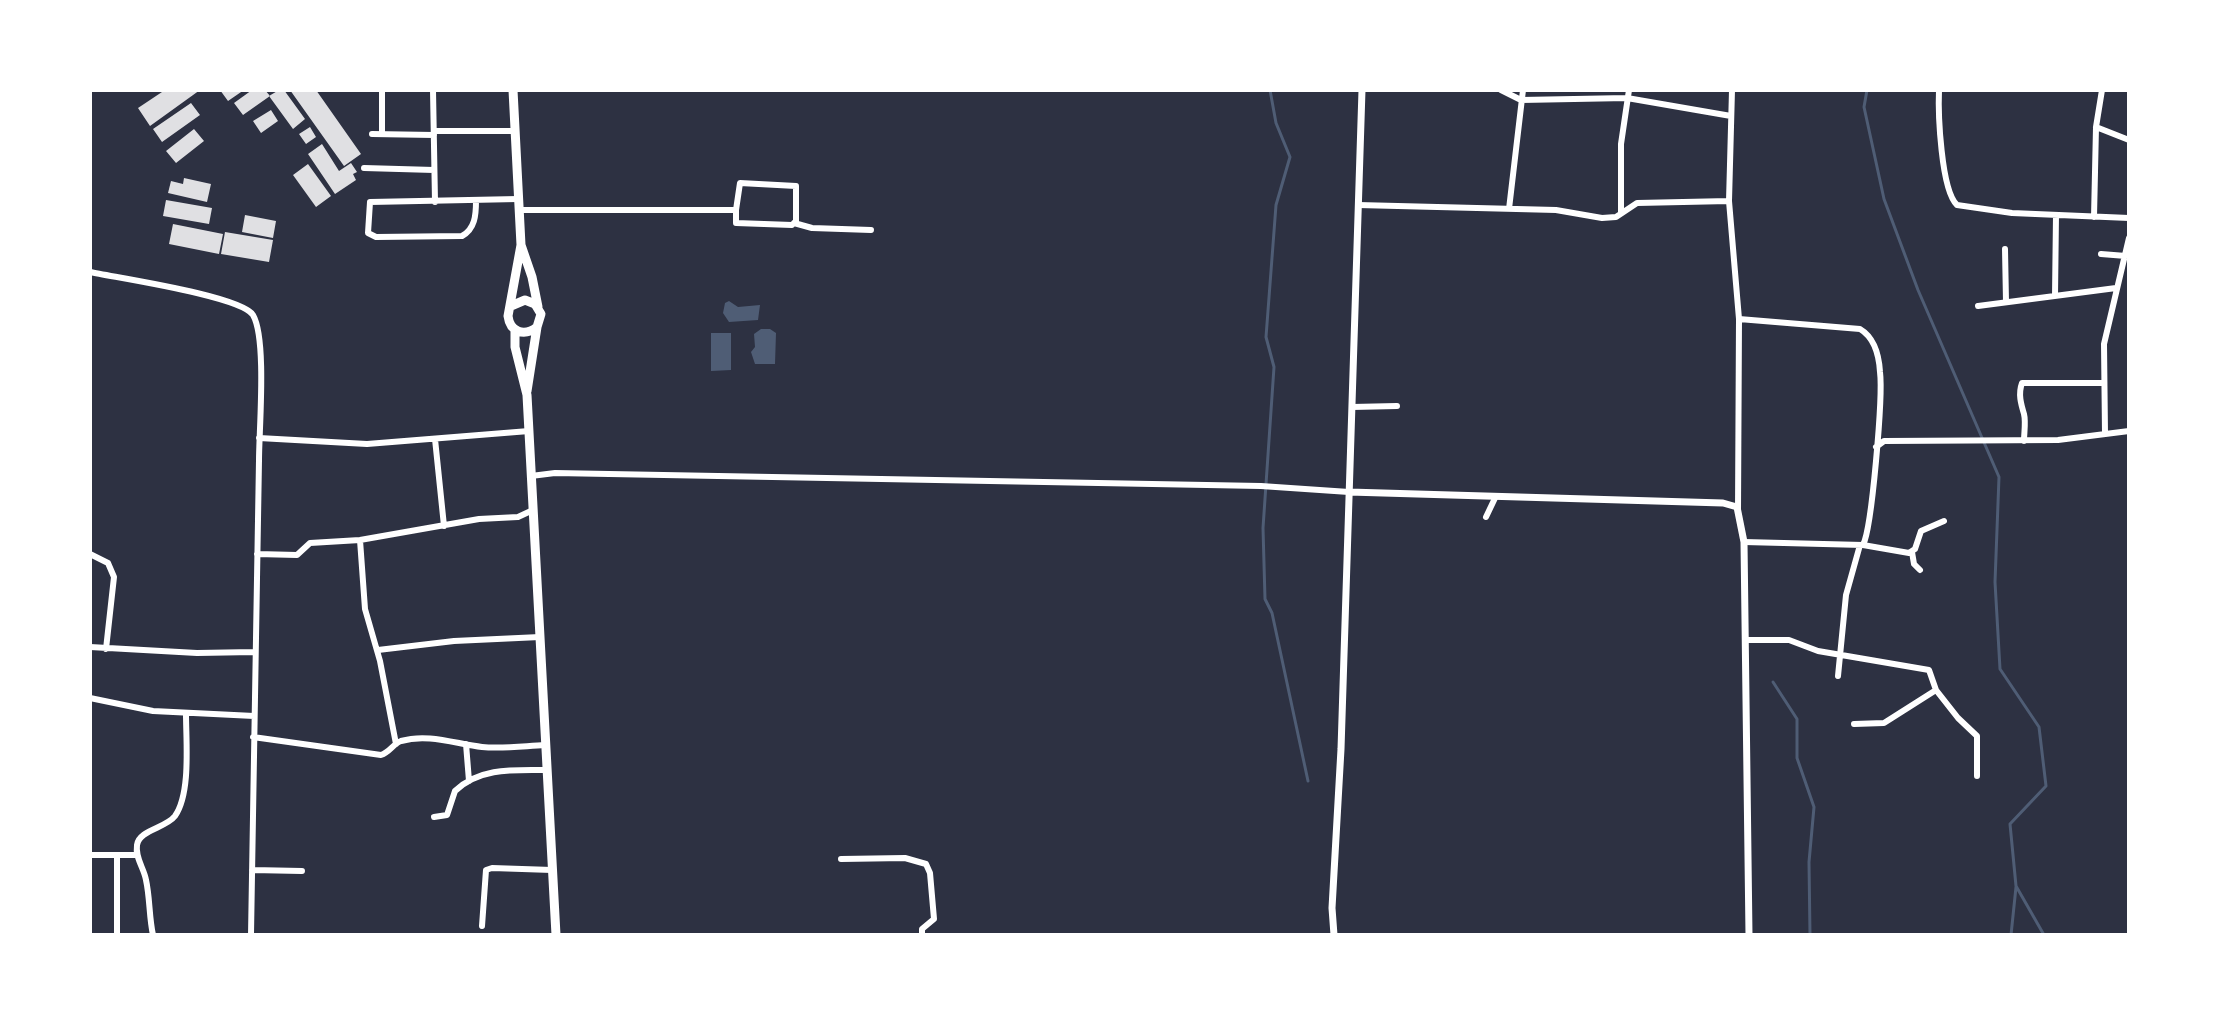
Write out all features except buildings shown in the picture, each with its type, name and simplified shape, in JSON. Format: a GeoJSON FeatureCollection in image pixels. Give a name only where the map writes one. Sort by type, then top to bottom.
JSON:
{"type":"FeatureCollection","features":[{"type":"Feature","properties":{"kind":"main road"},"geometry":{"type":"LineString","coordinates":[[513,90],[521,245],[508,321],[515,330],[515,347],[527,395],[556,935]]}},
{"type":"Feature","properties":{"kind":"main road"},"geometry":{"type":"LineString","coordinates":[[521,245],[541,318],[527,395]]}},
{"type":"Feature","properties":{"kind":"main road"},"geometry":{"type":"LineString","coordinates":[[511,306],[525,300],[538,308]]}},
{"type":"Feature","properties":{"kind":"main road"},"geometry":{"type":"LineString","coordinates":[[515,330],[529,332],[537,327]]}},
{"type":"Feature","properties":{"kind":"street"},"geometry":{"type":"LineString","coordinates":[[382,90],[382,134]]}},
{"type":"Feature","properties":{"kind":"street"},"geometry":{"type":"LineString","coordinates":[[433,90],[435,202]]}},
{"type":"Feature","properties":{"kind":"street"},"geometry":{"type":"LineString","coordinates":[[1334,935],[1332,908],[1341,749],[1362,90]]}},
{"type":"Feature","properties":{"kind":"street"},"geometry":{"type":"LineString","coordinates":[[1501,90],[1521,100],[1628,94],[1731,116]]}},
{"type":"Feature","properties":{"kind":"street"},"geometry":{"type":"LineString","coordinates":[[1509,209],[1523,90]]}},
{"type":"Feature","properties":{"kind":"street"},"geometry":{"type":"LineString","coordinates":[[1732,90],[1729,201],[1739,319],[1738,510],[1744,542],[1749,935]]}},
{"type":"Feature","properties":{"kind":"street"},"geometry":{"type":"LineString","coordinates":[[1939,90],[1941,143],[1953,202],[1963,208],[1987,211],[2129,218]]}},
{"type":"Feature","properties":{"kind":"street"},"geometry":{"type":"LineString","coordinates":[[2094,217],[2096,127],[2102,90]]}},
{"type":"Feature","properties":{"kind":"street"},"geometry":{"type":"LineString","coordinates":[[1621,213],[1621,144],[1628,94]]}},
{"type":"Feature","properties":{"kind":"street"},"geometry":{"type":"LineString","coordinates":[[2096,127],[2129,140]]}},
{"type":"Feature","properties":{"kind":"street"},"geometry":{"type":"LineString","coordinates":[[372,134],[514,131]]}},
{"type":"Feature","properties":{"kind":"street"},"geometry":{"type":"LineString","coordinates":[[364,168],[434,170]]}},
{"type":"Feature","properties":{"kind":"street"},"geometry":{"type":"LineString","coordinates":[[794,223],[795,184],[740,183],[736,223],[794,223],[812,228],[871,230]]}},
{"type":"Feature","properties":{"kind":"street"},"geometry":{"type":"LineString","coordinates":[[476,201],[475,220],[468,233],[462,236],[369,235],[370,202],[518,199]]}},
{"type":"Feature","properties":{"kind":"street"},"geometry":{"type":"LineString","coordinates":[[1358,205],[1564,211],[1613,218],[1637,203],[1729,201]]}},
{"type":"Feature","properties":{"kind":"street"},"geometry":{"type":"LineString","coordinates":[[519,210],[736,210]]}},
{"type":"Feature","properties":{"kind":"street"},"geometry":{"type":"LineString","coordinates":[[2055,296],[2056,215]]}},
{"type":"Feature","properties":{"kind":"street"},"geometry":{"type":"LineString","coordinates":[[2105,434],[2104,344],[2129,238]]}},
{"type":"Feature","properties":{"kind":"street"},"geometry":{"type":"LineString","coordinates":[[2005,249],[2006,302]]}},
{"type":"Feature","properties":{"kind":"street"},"geometry":{"type":"LineString","coordinates":[[2101,254],[2126,256]]}},
{"type":"Feature","properties":{"kind":"street"},"geometry":{"type":"LineString","coordinates":[[90,272],[225,300],[248,310],[256,324],[260,343],[251,935]]}},
{"type":"Feature","properties":{"kind":"street"},"geometry":{"type":"LineString","coordinates":[[1978,306],[2116,288]]}},
{"type":"Feature","properties":{"kind":"street"},"geometry":{"type":"LineString","coordinates":[[1739,319],[1847,326],[1860,329],[1871,337],[1880,372],[1870,513],[1846,595],[1838,676]]}},
{"type":"Feature","properties":{"kind":"street"},"geometry":{"type":"LineString","coordinates":[[2024,441],[2024,414],[2020,407],[2022,383],[2103,383]]}},
{"type":"Feature","properties":{"kind":"street"},"geometry":{"type":"LineString","coordinates":[[1352,407],[1397,406]]}},
{"type":"Feature","properties":{"kind":"street"},"geometry":{"type":"LineString","coordinates":[[259,438],[367,444],[529,431]]}},
{"type":"Feature","properties":{"kind":"street"},"geometry":{"type":"LineString","coordinates":[[1876,447],[1884,441],[2024,441],[2129,431]]}},
{"type":"Feature","properties":{"kind":"street"},"geometry":{"type":"LineString","coordinates":[[435,439],[444,526]]}},
{"type":"Feature","properties":{"kind":"street"},"geometry":{"type":"LineString","coordinates":[[531,476],[555,473],[1261,486],[1349,492],[1723,503],[1733,505],[1738,510]]}},
{"type":"Feature","properties":{"kind":"street"},"geometry":{"type":"LineString","coordinates":[[1486,517],[1496,496]]}},
{"type":"Feature","properties":{"kind":"street"},"geometry":{"type":"LineString","coordinates":[[257,554],[297,555],[310,543],[360,540],[479,519],[518,517],[533,510]]}},
{"type":"Feature","properties":{"kind":"street"},"geometry":{"type":"LineString","coordinates":[[1920,570],[1914,564],[1912,552],[1921,531],[1944,521]]}},
{"type":"Feature","properties":{"kind":"street"},"geometry":{"type":"LineString","coordinates":[[360,540],[365,609],[378,650],[396,744]]}},
{"type":"Feature","properties":{"kind":"street"},"geometry":{"type":"LineString","coordinates":[[1744,542],[1862,545],[1904,554],[1912,552]]}},
{"type":"Feature","properties":{"kind":"street"},"geometry":{"type":"LineString","coordinates":[[90,554],[108,563],[114,577],[106,649]]}},
{"type":"Feature","properties":{"kind":"street"},"geometry":{"type":"LineString","coordinates":[[378,650],[454,641],[540,637]]}},
{"type":"Feature","properties":{"kind":"street"},"geometry":{"type":"LineString","coordinates":[[1746,640],[1789,640],[1805,647],[1922,668],[1932,675],[1936,690],[1958,718],[1977,736],[1977,776]]}},
{"type":"Feature","properties":{"kind":"street"},"geometry":{"type":"LineString","coordinates":[[90,647],[217,654],[254,652]]}},
{"type":"Feature","properties":{"kind":"street"},"geometry":{"type":"LineString","coordinates":[[1854,724],[1884,723],[1936,690]]}},
{"type":"Feature","properties":{"kind":"street"},"geometry":{"type":"LineString","coordinates":[[90,698],[153,711],[254,716]]}},
{"type":"Feature","properties":{"kind":"street"},"geometry":{"type":"LineString","coordinates":[[153,935],[146,880],[137,855],[138,839],[167,824],[181,802],[185,779],[186,714]]}},
{"type":"Feature","properties":{"kind":"street"},"geometry":{"type":"LineString","coordinates":[[253,737],[375,754],[384,754],[407,740],[437,740],[496,748],[545,745]]}},
{"type":"Feature","properties":{"kind":"street"},"geometry":{"type":"LineString","coordinates":[[466,744],[469,781]]}},
{"type":"Feature","properties":{"kind":"street"},"geometry":{"type":"LineString","coordinates":[[434,817],[447,815],[455,791],[469,781],[499,771],[547,770]]}},
{"type":"Feature","properties":{"kind":"street"},"geometry":{"type":"LineString","coordinates":[[90,855],[137,855]]}},
{"type":"Feature","properties":{"kind":"street"},"geometry":{"type":"LineString","coordinates":[[117,856],[117,935]]}},
{"type":"Feature","properties":{"kind":"street"},"geometry":{"type":"LineString","coordinates":[[841,859],[905,858],[926,864],[930,873],[934,919],[922,929],[922,935]]}},
{"type":"Feature","properties":{"kind":"street"},"geometry":{"type":"LineString","coordinates":[[252,870],[302,871]]}},
{"type":"Feature","properties":{"kind":"street"},"geometry":{"type":"LineString","coordinates":[[482,926],[486,870],[552,870]]}},
{"type":"Feature","properties":{"kind":"water"},"geometry":{"type":"Polygon","coordinates":[[[729,301],[738,307],[760,305],[758,320],[729,322],[723,313],[725,303],[729,301]]]}},
{"type":"Feature","properties":{"kind":"water"},"geometry":{"type":"Polygon","coordinates":[[[761,329],[776,333],[775,364],[755,364],[751,352],[755,347],[754,334],[761,329]]]}},
{"type":"Feature","properties":{"kind":"water"},"geometry":{"type":"Polygon","coordinates":[[[711,333],[731,333],[731,370],[711,371],[711,333]]]}},
{"type":"Feature","properties":{"kind":"waterway"},"geometry":{"type":"LineString","coordinates":[[1270,90],[1276,123],[1290,157],[1276,205],[1266,337],[1274,367],[1263,528],[1265,599],[1272,613],[1308,781]]}},
{"type":"Feature","properties":{"kind":"waterway"},"geometry":{"type":"LineString","coordinates":[[1867,90],[1864,107],[1884,199],[1918,290],[1999,477],[1995,582],[2000,669],[2039,727],[2046,786],[2010,824],[2016,886],[2044,935]]}},
{"type":"Feature","properties":{"kind":"waterway"},"geometry":{"type":"LineString","coordinates":[[1773,682],[1797,719],[1797,758],[1814,807],[1809,862],[1810,935]]}},
{"type":"Feature","properties":{"kind":"waterway"},"geometry":{"type":"LineString","coordinates":[[2011,935],[2016,887]]}}]}
